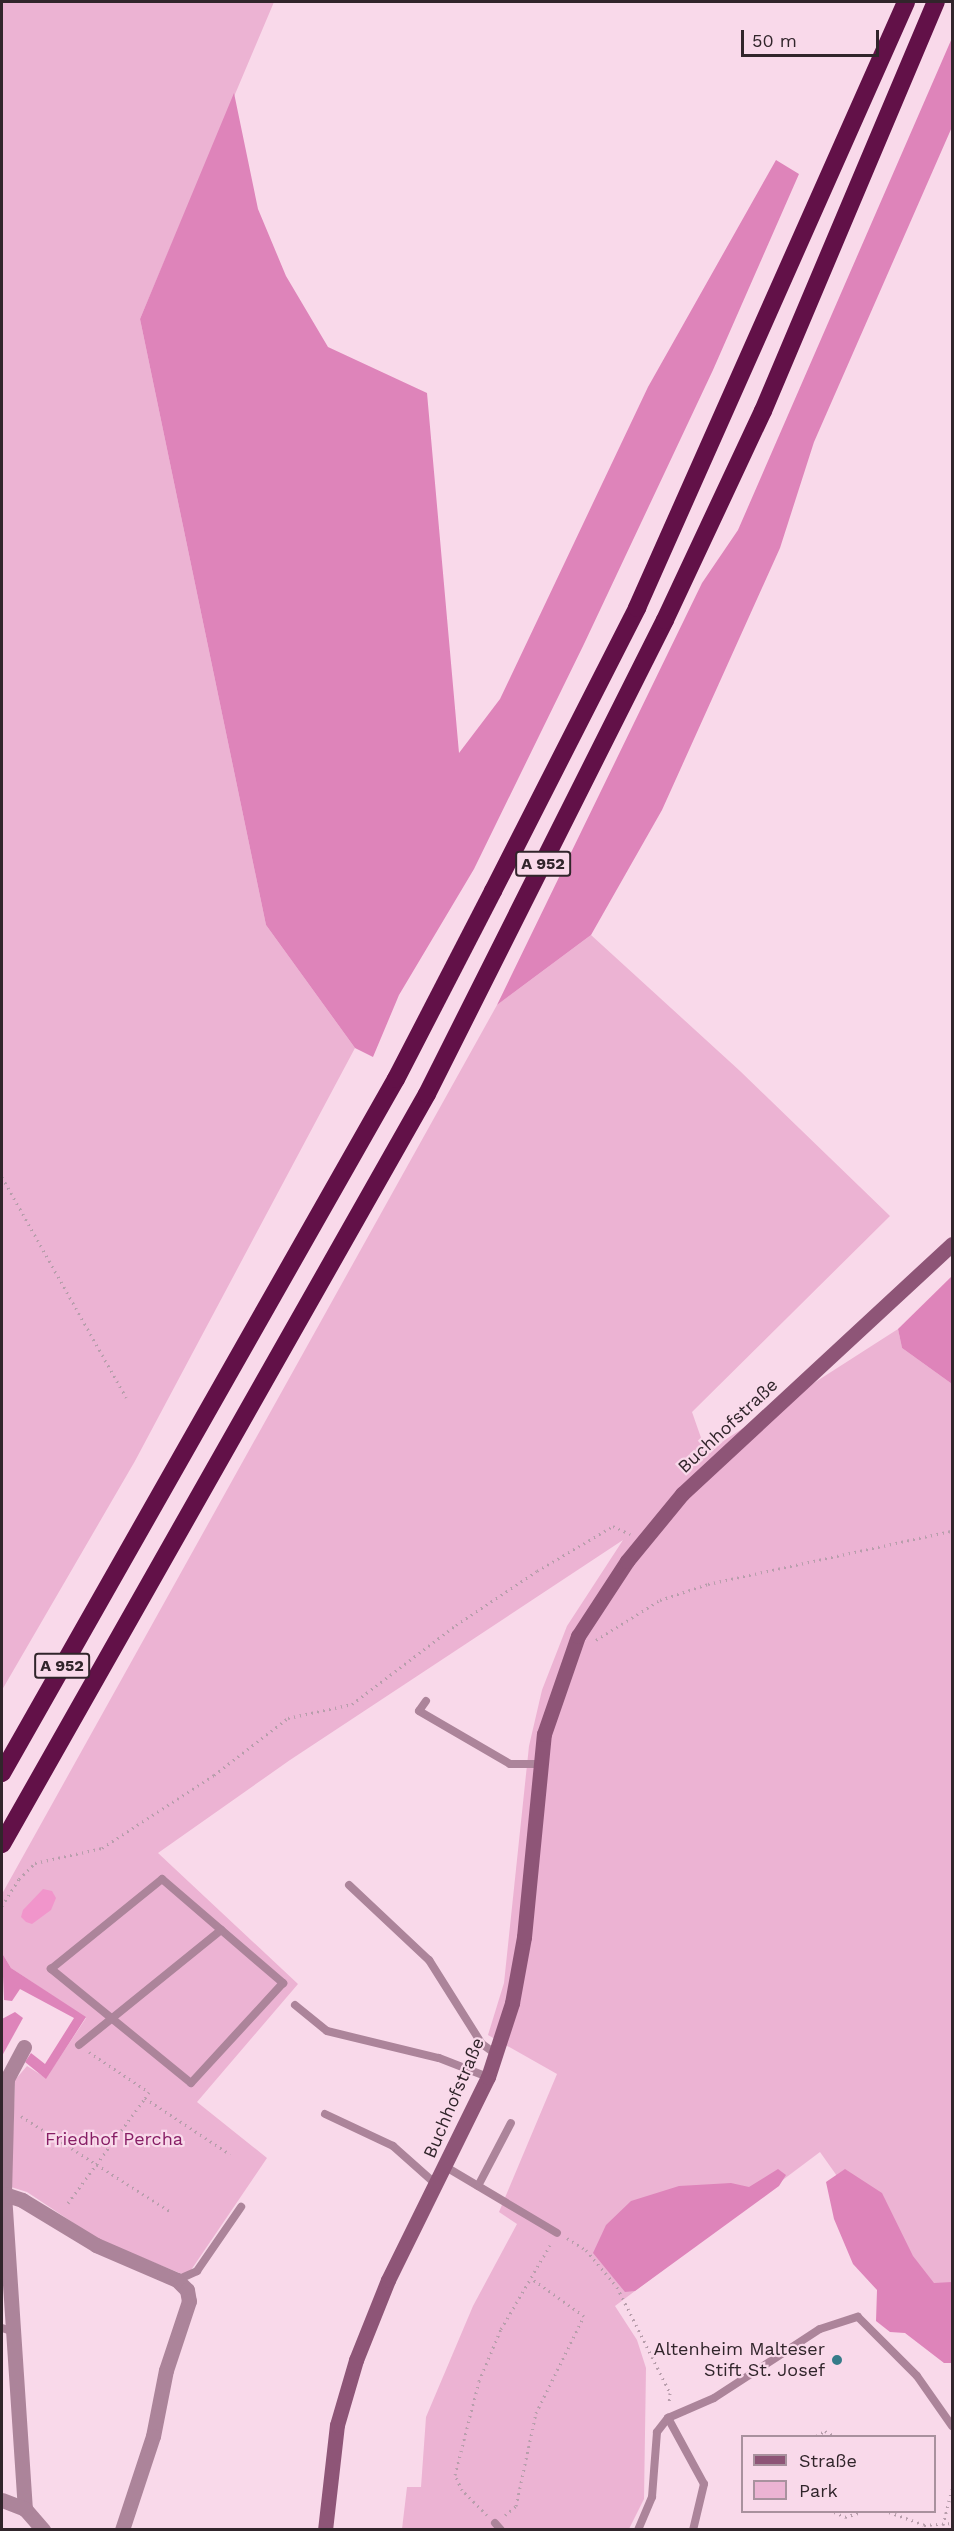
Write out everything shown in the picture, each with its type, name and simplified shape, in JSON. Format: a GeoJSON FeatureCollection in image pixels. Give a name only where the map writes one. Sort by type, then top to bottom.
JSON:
{"type":"FeatureCollection","features":[{"type":"Feature","properties":{"kind":"highway","name":"A 952"},"geometry":{"type":"LineString","coordinates":[[2,1773],[396,1079],[638,608],[906,2]]}},
{"type":"Feature","properties":{"kind":"highway","name":"A 952"},"geometry":{"type":"LineString","coordinates":[[2,1844],[428,1095],[665,620],[763,411],[936,2]]}},
{"type":"Feature","properties":{"kind":"main road","name":"Buchhofstraße"},"geometry":{"type":"LineString","coordinates":[[325,2529],[337,2425],[356,2360],[388,2280],[446,2167],[488,2077],[496,2054],[524,1937],[544,1734],[578,1636],[641,1543],[682,1494],[952,1244]]}},
{"type":"Feature","properties":{"kind":"street"},"geometry":{"type":"LineString","coordinates":[[24,2047],[7,2079],[4,2115],[4,2194],[6,2329],[25,2510]]}},
{"type":"Feature","properties":{"kind":"street"},"geometry":{"type":"LineString","coordinates":[[4,2194],[22,2200],[96,2245],[177,2280],[187,2290],[189,2301],[166,2370],[153,2436],[122,2529]]}},
{"type":"Feature","properties":{"kind":"street"},"geometry":{"type":"LineString","coordinates":[[2,2500],[25,2510],[43,2529]]}},
{"type":"Feature","properties":{"kind":"lane"},"geometry":{"type":"LineString","coordinates":[[426,1701],[419,1711],[510,1764],[541,1764]]}},
{"type":"Feature","properties":{"kind":"lane"},"geometry":{"type":"LineString","coordinates":[[162,1879],[283,1983],[191,2083],[111,2021],[51,1969],[162,1879]]}},
{"type":"Feature","properties":{"kind":"lane"},"geometry":{"type":"LineString","coordinates":[[349,1885],[429,1960],[482,2044],[496,2054]]}},
{"type":"Feature","properties":{"kind":"lane"},"geometry":{"type":"LineString","coordinates":[[79,2045],[220,1930]]}},
{"type":"Feature","properties":{"kind":"lane"},"geometry":{"type":"LineString","coordinates":[[295,2005],[327,2031],[439,2058],[488,2077]]}},
{"type":"Feature","properties":{"kind":"lane"},"geometry":{"type":"LineString","coordinates":[[325,2114],[393,2146],[437,2185]]}},
{"type":"Feature","properties":{"kind":"lane"},"geometry":{"type":"LineString","coordinates":[[478,2186],[511,2123]]}},
{"type":"Feature","properties":{"kind":"lane"},"geometry":{"type":"LineString","coordinates":[[446,2167],[557,2233]]}},
{"type":"Feature","properties":{"kind":"lane"},"geometry":{"type":"LineString","coordinates":[[177,2280],[197,2271],[241,2207]]}},
{"type":"Feature","properties":{"kind":"lane"},"geometry":{"type":"LineString","coordinates":[[639,2529],[652,2497],[657,2432],[668,2418],[714,2398],[820,2329],[858,2317],[917,2376],[952,2426]]}},
{"type":"Feature","properties":{"kind":"lane"},"geometry":{"type":"LineString","coordinates":[[668,2418],[704,2484],[693,2529]]}},
{"type":"Feature","properties":{"kind":"path"},"geometry":{"type":"LineString","coordinates":[[2,1177],[126,1397]]}},
{"type":"Feature","properties":{"kind":"path"},"geometry":{"type":"LineString","coordinates":[[2,1906],[19,1879],[35,1863],[102,1848],[214,1775],[288,1718],[352,1704],[456,1625],[613,1526],[641,1543]]}},
{"type":"Feature","properties":{"kind":"path"},"geometry":{"type":"LineString","coordinates":[[592,1643],[660,1600],[708,1584],[952,1531]]}},
{"type":"Feature","properties":{"kind":"path"},"geometry":{"type":"LineString","coordinates":[[68,2203],[149,2092],[79,2045]]}},
{"type":"Feature","properties":{"kind":"path"},"geometry":{"type":"LineString","coordinates":[[145,2098],[230,2154]]}},
{"type":"Feature","properties":{"kind":"path"},"geometry":{"type":"LineString","coordinates":[[4,2115],[30,2119],[171,2212]]}},
{"type":"Feature","properties":{"kind":"path"},"geometry":{"type":"LineString","coordinates":[[531,2277],[584,2316],[536,2413],[516,2506],[498,2526],[462,2490],[456,2475],[478,2382],[501,2329],[531,2277],[557,2233],[586,2250],[617,2287],[670,2393],[668,2418]]}},
{"type":"Feature","properties":{"kind":"path"},"geometry":{"type":"LineString","coordinates":[[818,2435],[825,2431],[833,2435]]}},
{"type":"Feature","properties":{"kind":"path"},"geometry":{"type":"LineString","coordinates":[[943,2525],[952,2489]]}},
{"type":"Feature","properties":{"kind":"path"},"geometry":{"type":"LineString","coordinates":[[837,2513],[844,2517],[855,2513]]}},
{"type":"Feature","properties":{"kind":"path"},"geometry":{"type":"LineString","coordinates":[[894,2513],[924,2525],[952,2523]]}},
{"type":"Feature","properties":{"kind":"green space"},"geometry":{"type":"Polygon","coordinates":[[[2,2],[274,2],[140,319],[266,925],[355,1048],[135,1461],[2,1690],[2,2]]]}},
{"type":"Feature","properties":{"kind":"green space","name":"Friedhof Percha"},"geometry":{"type":"Polygon","coordinates":[[[591,935],[740,1071],[890,1216],[692,1412],[706,1452],[898,1329],[902,1348],[952,1384],[952,2303],[895,2258],[820,2152],[615,2306],[637,2340],[646,2368],[644,2499],[629,2529],[402,2529],[407,2487],[421,2487],[426,2417],[473,2306],[517,2224],[499,2212],[557,2074],[488,2035],[504,1983],[529,1746],[542,1690],[567,1626],[623,1540],[290,1760],[158,1853],[298,1984],[197,2102],[267,2158],[187,2276],[99,2240],[27,2192],[11,2187],[15,2080],[27,2066],[46,2078],[86,2018],[11,1968],[2,1953],[2,1894],[497,1005],[591,935]]]}},
{"type":"Feature","properties":{"kind":"shaded area"},"geometry":{"type":"Polygon","coordinates":[[[952,38],[952,127],[814,442],[780,548],[662,810],[591,935],[497,1005],[702,583],[738,530],[952,38]]]}},
{"type":"Feature","properties":{"kind":"shaded area"},"geometry":{"type":"Polygon","coordinates":[[[234,93],[258,209],[286,276],[328,347],[427,393],[459,753],[500,699],[648,387],[776,160],[799,174],[713,370],[584,644],[474,869],[399,995],[373,1057],[355,1048],[266,925],[140,319],[234,93]]]}},
{"type":"Feature","properties":{"kind":"shaded area"},"geometry":{"type":"Polygon","coordinates":[[[952,1276],[952,1384],[902,1348],[898,1329],[952,1276]]]}},
{"type":"Feature","properties":{"kind":"shaded area"},"geometry":{"type":"Polygon","coordinates":[[[43,1889],[52,1891],[56,1898],[51,1910],[32,1924],[26,1922],[21,1917],[23,1910],[43,1889]]]}},
{"type":"Feature","properties":{"kind":"shaded area"},"geometry":{"type":"Polygon","coordinates":[[[2,1953],[11,1968],[86,2017],[46,2079],[25,2062],[31,2053],[45,2064],[74,2018],[20,1989],[12,2001],[4,2000],[2,1953]]]}},
{"type":"Feature","properties":{"kind":"shaded area"},"geometry":{"type":"Polygon","coordinates":[[[15,2012],[23,2018],[2,2056],[2,2019],[15,2012]]]}},
{"type":"Feature","properties":{"kind":"shaded area"},"geometry":{"type":"Polygon","coordinates":[[[778,2169],[786,2175],[779,2186],[635,2291],[625,2292],[593,2253],[606,2225],[631,2201],[679,2186],[731,2183],[749,2187],[778,2169]]]}},
{"type":"Feature","properties":{"kind":"shaded area"},"geometry":{"type":"Polygon","coordinates":[[[845,2169],[882,2193],[913,2256],[934,2283],[952,2282],[952,2363],[944,2363],[905,2333],[890,2332],[876,2321],[877,2290],[853,2264],[834,2219],[826,2182],[845,2169]]]}},
{"type":"Feature","properties":{"kind":"place","name":"Altenheim Malteser Stift St. Josef"},"geometry":{"type":"Point","coordinates":[837,2360]}}]}
